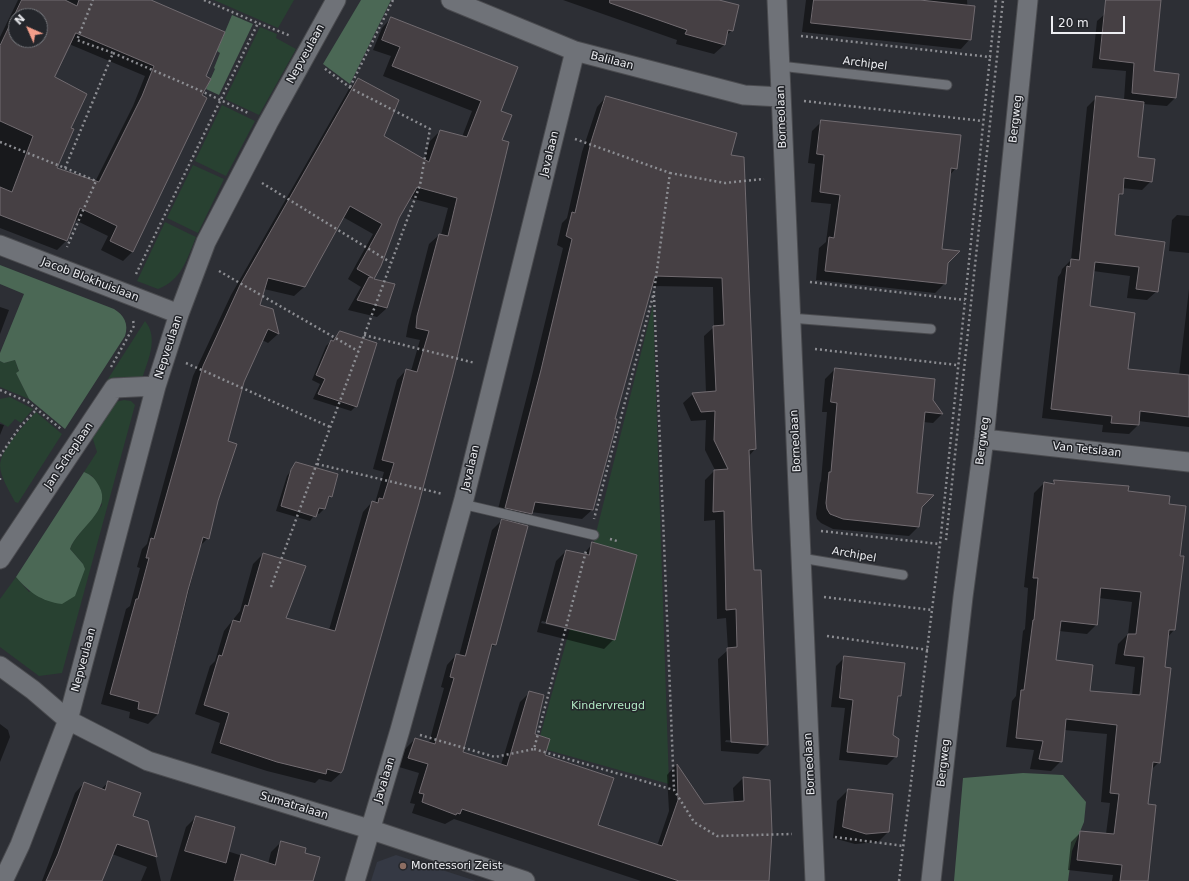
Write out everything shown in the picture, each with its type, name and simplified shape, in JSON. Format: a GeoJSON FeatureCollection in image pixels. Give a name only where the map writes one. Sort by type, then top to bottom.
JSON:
{"type":"FeatureCollection","features":[{"type":"Feature","properties":{"kind":"street","name":"Nepveulaan"},"geometry":{"type":"LineString","coordinates":[[3,881],[20,845],[68,720],[156,386],[179,314],[199,260],[206,242],[268,123],[336,0]]}},
{"type":"Feature","properties":{"kind":"street","name":"Balilaan"},"geometry":{"type":"LineString","coordinates":[[451,0],[575,51],[744,95],[789,99]]}},
{"type":"Feature","properties":{"kind":"street","name":"Borneolaan"},"geometry":{"type":"LineString","coordinates":[[777,0],[780,66],[789,99],[784,178],[790,318],[801,558],[822,836],[815,881]]}},
{"type":"Feature","properties":{"kind":"street","name":"Bergweg"},"geometry":{"type":"LineString","coordinates":[[931,881],[962,597],[984,439],[1028,0]]}},
{"type":"Feature","properties":{"kind":"street","name":"Javalaan"},"geometry":{"type":"LineString","coordinates":[[355,881],[369,829],[400,730],[463,502],[495,368],[575,51]]}},
{"type":"Feature","properties":{"kind":"street","name":"Jacob Blokhuislaan"},"geometry":{"type":"LineString","coordinates":[[0,245],[179,314]]}},
{"type":"Feature","properties":{"kind":"street"},"geometry":{"type":"LineString","coordinates":[[114,388],[156,386]]}},
{"type":"Feature","properties":{"kind":"street","name":"Jan Scheplaan"},"geometry":{"type":"LineString","coordinates":[[0,559],[114,388]]}},
{"type":"Feature","properties":{"kind":"street","name":"Van Tetslaan"},"geometry":{"type":"LineString","coordinates":[[984,439],[1189,462]]}},
{"type":"Feature","properties":{"kind":"street"},"geometry":{"type":"LineString","coordinates":[[0,666],[33,690],[68,720]]}},
{"type":"Feature","properties":{"kind":"street","name":"Sumatralaan"},"geometry":{"type":"LineString","coordinates":[[68,720],[148,761],[369,829],[525,881]]}},
{"type":"Feature","properties":{"kind":"lane","name":"Archipel"},"geometry":{"type":"LineString","coordinates":[[780,66],[947,85]]}},
{"type":"Feature","properties":{"kind":"lane"},"geometry":{"type":"LineString","coordinates":[[790,318],[931,329]]}},
{"type":"Feature","properties":{"kind":"lane"},"geometry":{"type":"LineString","coordinates":[[463,502],[592,535]]}},
{"type":"Feature","properties":{"kind":"lane","name":"Archipel"},"geometry":{"type":"LineString","coordinates":[[801,558],[903,575]]}},
{"type":"Feature","properties":{"kind":"path"},"geometry":{"type":"LineString","coordinates":[[93,0],[77,40],[113,53],[220,100],[268,123]]}},
{"type":"Feature","properties":{"kind":"path"},"geometry":{"type":"LineString","coordinates":[[204,0],[258,23],[309,49],[350,87],[430,129],[420,185],[390,262],[359,351],[271,586]]}},
{"type":"Feature","properties":{"kind":"path"},"geometry":{"type":"LineString","coordinates":[[350,87],[392,0]]}},
{"type":"Feature","properties":{"kind":"path"},"geometry":{"type":"LineString","coordinates":[[899,881],[940,544],[957,366],[996,0]]}},
{"type":"Feature","properties":{"kind":"path"},"geometry":{"type":"LineString","coordinates":[[946,542],[1003,0]]}},
{"type":"Feature","properties":{"kind":"path"},"geometry":{"type":"LineString","coordinates":[[114,388],[104,377],[134,326],[126,294],[258,23]]}},
{"type":"Feature","properties":{"kind":"path"},"geometry":{"type":"LineString","coordinates":[[795,35],[990,57]]}},
{"type":"Feature","properties":{"kind":"path"},"geometry":{"type":"LineString","coordinates":[[65,168],[113,53]]}},
{"type":"Feature","properties":{"kind":"path"},"geometry":{"type":"LineString","coordinates":[[789,99],[983,121]]}},
{"type":"Feature","properties":{"kind":"path"},"geometry":{"type":"LineString","coordinates":[[555,132],[670,173],[725,182],[784,178]]}},
{"type":"Feature","properties":{"kind":"path"},"geometry":{"type":"LineString","coordinates":[[0,142],[96,181],[58,268]]}},
{"type":"Feature","properties":{"kind":"path"},"geometry":{"type":"LineString","coordinates":[[243,171],[390,262]]}},
{"type":"Feature","properties":{"kind":"path"},"geometry":{"type":"LineString","coordinates":[[534,749],[592,535],[654,292],[670,173]]}},
{"type":"Feature","properties":{"kind":"path"},"geometry":{"type":"LineString","coordinates":[[199,260],[359,351]]}},
{"type":"Feature","properties":{"kind":"path"},"geometry":{"type":"LineString","coordinates":[[804,282],[965,300]]}},
{"type":"Feature","properties":{"kind":"path"},"geometry":{"type":"LineString","coordinates":[[654,292],[674,790],[694,822],[717,836],[777,833],[822,836],[904,846]]}},
{"type":"Feature","properties":{"kind":"path"},"geometry":{"type":"LineString","coordinates":[[364,335],[495,368]]}},
{"type":"Feature","properties":{"kind":"path"},"geometry":{"type":"LineString","coordinates":[[810,349],[957,366]]}},
{"type":"Feature","properties":{"kind":"path"},"geometry":{"type":"LineString","coordinates":[[166,355],[330,427]]}},
{"type":"Feature","properties":{"kind":"path"},"geometry":{"type":"LineString","coordinates":[[0,390],[17,396],[37,409],[78,442]]}},
{"type":"Feature","properties":{"kind":"path"},"geometry":{"type":"LineString","coordinates":[[0,456],[19,428],[37,409]]}},
{"type":"Feature","properties":{"kind":"path"},"geometry":{"type":"LineString","coordinates":[[317,464],[463,502]]}},
{"type":"Feature","properties":{"kind":"path"},"geometry":{"type":"LineString","coordinates":[[818,531],[940,544]]}},
{"type":"Feature","properties":{"kind":"path"},"geometry":{"type":"LineString","coordinates":[[821,596],[932,610]]}},
{"type":"Feature","properties":{"kind":"path"},"geometry":{"type":"LineString","coordinates":[[820,635],[928,650]]}},
{"type":"Feature","properties":{"kind":"path"},"geometry":{"type":"LineString","coordinates":[[400,730],[495,757],[534,749],[674,790]]}},
{"type":"Feature","properties":{"kind":"shaded area","name":"Montessori Zeist"},"geometry":{"type":"Polygon","coordinates":[[[396,855],[476,881],[371,881],[377,862],[396,855]]]}},
{"type":"Feature","properties":{"kind":"green space"},"geometry":{"type":"Polygon","coordinates":[[[214,0],[294,0],[278,28],[214,0]]]}},
{"type":"Feature","properties":{"kind":"green space"},"geometry":{"type":"Polygon","coordinates":[[[361,0],[391,0],[350,84],[323,64],[361,0]]]}},
{"type":"Feature","properties":{"kind":"green space"},"geometry":{"type":"Polygon","coordinates":[[[232,15],[253,24],[219,95],[206,89],[220,53],[217,51],[232,15]]]}},
{"type":"Feature","properties":{"kind":"green space"},"geometry":{"type":"Polygon","coordinates":[[[260,27],[277,34],[276,38],[296,49],[259,115],[225,99],[260,27]]]}},
{"type":"Feature","properties":{"kind":"green space"},"geometry":{"type":"Polygon","coordinates":[[[222,105],[255,121],[226,176],[195,161],[222,105]]]}},
{"type":"Feature","properties":{"kind":"green space"},"geometry":{"type":"Polygon","coordinates":[[[193,165],[224,179],[198,233],[167,218],[193,165]]]}},
{"type":"Feature","properties":{"kind":"green space"},"geometry":{"type":"Polygon","coordinates":[[[165,222],[196,237],[186,261],[178,275],[172,281],[158,289],[137,281],[165,222]]]}},
{"type":"Feature","properties":{"kind":"green space"},"geometry":{"type":"Polygon","coordinates":[[[0,265],[114,309],[125,320],[125,336],[65,429],[29,399],[16,373],[19,371],[15,360],[4,363],[0,361],[0,353],[24,294],[0,284],[0,265]]]}},
{"type":"Feature","properties":{"kind":"green space","name":"Kindervreugd"},"geometry":{"type":"Polygon","coordinates":[[[653,305],[669,784],[537,747],[592,549],[653,305]]]}},
{"type":"Feature","properties":{"kind":"green space"},"geometry":{"type":"Polygon","coordinates":[[[145,321],[149,328],[152,342],[142,379],[137,380],[115,377],[106,382],[145,321]]]}},
{"type":"Feature","properties":{"kind":"green space"},"geometry":{"type":"Polygon","coordinates":[[[15,360],[19,372],[16,373],[29,399],[0,387],[0,361],[4,363],[15,360]]]}},
{"type":"Feature","properties":{"kind":"green space"},"geometry":{"type":"Polygon","coordinates":[[[10,397],[33,409],[21,423],[15,419],[8,427],[0,422],[0,399],[10,397]]]}},
{"type":"Feature","properties":{"kind":"green space"},"geometry":{"type":"Polygon","coordinates":[[[124,400],[131,401],[135,405],[62,673],[39,676],[0,647],[0,599],[16,577],[29,592],[83,564],[70,549],[73,542],[102,505],[92,476],[84,472],[97,452],[91,433],[115,402],[124,400]]]}},
{"type":"Feature","properties":{"kind":"green space"},"geometry":{"type":"Polygon","coordinates":[[[36,412],[62,434],[18,503],[15,502],[0,470],[1,459],[9,444],[20,429],[36,412]]]}},
{"type":"Feature","properties":{"kind":"green space"},"geometry":{"type":"Polygon","coordinates":[[[84,472],[89,474],[99,486],[102,495],[101,503],[98,511],[79,534],[70,549],[83,564],[85,569],[75,596],[62,604],[55,603],[31,592],[16,577],[84,472]]]}},
{"type":"Feature","properties":{"kind":"green space"},"geometry":{"type":"Polygon","coordinates":[[[1023,773],[1063,775],[1086,802],[1084,822],[1072,851],[1068,881],[954,881],[963,778],[1023,773]]]}},
{"type":"Feature","properties":{"kind":"building"},"geometry":{"type":"Polygon","coordinates":[[[22,0],[65,0],[77,6],[79,0],[151,0],[225,32],[206,76],[211,79],[202,95],[207,98],[133,252],[110,241],[117,226],[80,208],[67,241],[0,215],[0,187],[12,192],[33,136],[0,121],[0,46],[8,29],[8,48],[48,48],[48,8],[18,8],[22,0]],[[76,33],[55,77],[87,94],[71,128],[74,129],[57,168],[99,182],[142,96],[154,66],[76,33]]]}},
{"type":"Feature","properties":{"kind":"building"},"geometry":{"type":"Polygon","coordinates":[[[610,0],[719,0],[739,5],[733,31],[728,30],[725,45],[685,34],[687,30],[610,3],[610,0]]]}},
{"type":"Feature","properties":{"kind":"building"},"geometry":{"type":"Polygon","coordinates":[[[814,0],[920,0],[975,6],[971,40],[811,23],[814,0]]]}},
{"type":"Feature","properties":{"kind":"building"},"geometry":{"type":"Polygon","coordinates":[[[1106,0],[1161,0],[1154,71],[1179,74],[1176,98],[1132,93],[1134,63],[1100,59],[1106,0]]]}},
{"type":"Feature","properties":{"kind":"building"},"geometry":{"type":"Polygon","coordinates":[[[391,17],[518,67],[501,111],[512,115],[502,140],[509,142],[453,374],[419,503],[343,770],[341,773],[327,769],[326,774],[277,762],[220,743],[229,713],[204,705],[219,655],[222,656],[233,620],[240,622],[245,605],[248,606],[263,553],[306,566],[286,618],[335,631],[372,501],[378,503],[379,498],[383,499],[394,463],[382,460],[406,369],[417,372],[429,331],[416,328],[417,316],[439,234],[448,236],[457,198],[417,187],[399,218],[381,266],[374,279],[395,284],[387,308],[357,300],[369,277],[373,278],[357,269],[382,224],[350,206],[305,287],[268,278],[260,305],[273,309],[279,334],[268,329],[244,382],[228,441],[237,444],[218,501],[209,539],[203,537],[188,590],[158,714],[138,709],[139,702],[110,694],[149,558],[146,558],[151,538],[154,539],[203,366],[240,285],[358,78],[399,100],[384,136],[429,162],[440,130],[467,137],[481,101],[392,66],[400,47],[382,40],[391,17]]]}},
{"type":"Feature","properties":{"kind":"building"},"geometry":{"type":"Polygon","coordinates":[[[606,96],[737,133],[731,155],[744,157],[756,449],[749,450],[752,531],[754,570],[761,570],[768,745],[731,742],[727,648],[737,647],[736,609],[726,610],[724,511],[713,512],[714,470],[728,469],[714,440],[715,411],[701,412],[692,393],[716,391],[713,326],[724,325],[722,278],[655,276],[615,419],[617,419],[614,433],[593,510],[535,502],[532,514],[505,508],[541,370],[572,239],[566,236],[572,212],[575,213],[591,142],[606,96]]]}},
{"type":"Feature","properties":{"kind":"building"},"geometry":{"type":"Polygon","coordinates":[[[1096,96],[1144,102],[1138,157],[1155,159],[1152,182],[1124,178],[1123,194],[1119,194],[1115,235],[1165,242],[1158,292],[1136,289],[1139,267],[1095,262],[1090,306],[1135,313],[1128,369],[1189,375],[1189,417],[1140,411],[1139,425],[1111,423],[1112,416],[1051,409],[1067,266],[1070,267],[1071,259],[1079,260],[1096,96]]]}},
{"type":"Feature","properties":{"kind":"building"},"geometry":{"type":"Polygon","coordinates":[[[821,120],[961,135],[957,169],[951,168],[942,249],[960,251],[948,263],[946,284],[825,271],[829,237],[834,238],[840,195],[820,192],[824,155],[817,154],[821,120]]]}},
{"type":"Feature","properties":{"kind":"building"},"geometry":{"type":"Polygon","coordinates":[[[340,331],[377,343],[357,407],[318,394],[325,379],[316,375],[331,340],[333,341],[340,331]]]}},
{"type":"Feature","properties":{"kind":"building"},"geometry":{"type":"Polygon","coordinates":[[[835,368],[935,379],[933,400],[943,414],[925,412],[917,493],[934,495],[922,507],[919,527],[843,519],[830,514],[827,509],[826,503],[829,472],[831,472],[837,403],[831,402],[835,368]]]}},
{"type":"Feature","properties":{"kind":"building"},"geometry":{"type":"Polygon","coordinates":[[[296,462],[338,474],[332,497],[329,496],[325,509],[319,508],[316,517],[281,506],[291,470],[296,462]]]}},
{"type":"Feature","properties":{"kind":"building"},"geometry":{"type":"Polygon","coordinates":[[[1054,480],[1129,486],[1128,491],[1170,496],[1169,504],[1186,506],[1180,556],[1184,556],[1175,630],[1169,630],[1165,667],[1171,668],[1160,763],[1153,762],[1148,804],[1156,805],[1148,881],[1120,881],[1122,865],[1077,860],[1080,831],[1114,834],[1119,794],[1110,793],[1117,725],[1066,719],[1062,762],[1039,759],[1043,741],[1016,738],[1021,690],[1024,690],[1034,620],[1038,578],[1033,578],[1044,482],[1054,484],[1054,480]],[[1101,588],[1097,625],[1061,621],[1056,660],[1093,665],[1090,691],[1140,695],[1144,657],[1124,655],[1128,634],[1136,634],[1141,592],[1101,588]]]}},
{"type":"Feature","properties":{"kind":"building"},"geometry":{"type":"Polygon","coordinates":[[[502,519],[528,526],[496,645],[492,644],[463,752],[507,766],[529,691],[544,695],[535,734],[550,739],[545,755],[614,778],[598,825],[662,846],[678,800],[677,764],[704,804],[744,801],[743,777],[770,780],[772,832],[769,881],[679,881],[462,809],[460,814],[457,813],[456,815],[422,802],[424,794],[419,793],[428,764],[408,758],[415,738],[435,744],[454,678],[450,677],[456,654],[465,656],[502,519]]]}},
{"type":"Feature","properties":{"kind":"building"},"geometry":{"type":"Polygon","coordinates":[[[592,542],[637,555],[615,640],[546,623],[566,550],[589,555],[592,542]]]}},
{"type":"Feature","properties":{"kind":"building"},"geometry":{"type":"Polygon","coordinates":[[[844,656],[905,663],[901,696],[898,696],[893,735],[899,739],[897,757],[847,752],[853,700],[840,698],[844,656]]]}},
{"type":"Feature","properties":{"kind":"building"},"geometry":{"type":"Polygon","coordinates":[[[108,781],[141,793],[133,816],[148,821],[157,857],[117,844],[102,881],[46,881],[58,854],[84,782],[105,790],[108,781]]]}},
{"type":"Feature","properties":{"kind":"building"},"geometry":{"type":"Polygon","coordinates":[[[848,789],[893,794],[889,832],[866,834],[843,827],[848,789]]]}},
{"type":"Feature","properties":{"kind":"building"},"geometry":{"type":"Polygon","coordinates":[[[196,816],[235,827],[226,863],[185,851],[196,816]]]}},
{"type":"Feature","properties":{"kind":"building"},"geometry":{"type":"Polygon","coordinates":[[[281,841],[306,848],[305,853],[320,857],[313,881],[234,881],[241,854],[275,865],[281,841]]]}},
{"type":"Feature","properties":{"kind":"place","name":"Montessori Zeist"},"geometry":{"type":"Point","coordinates":[403,866]}}]}
